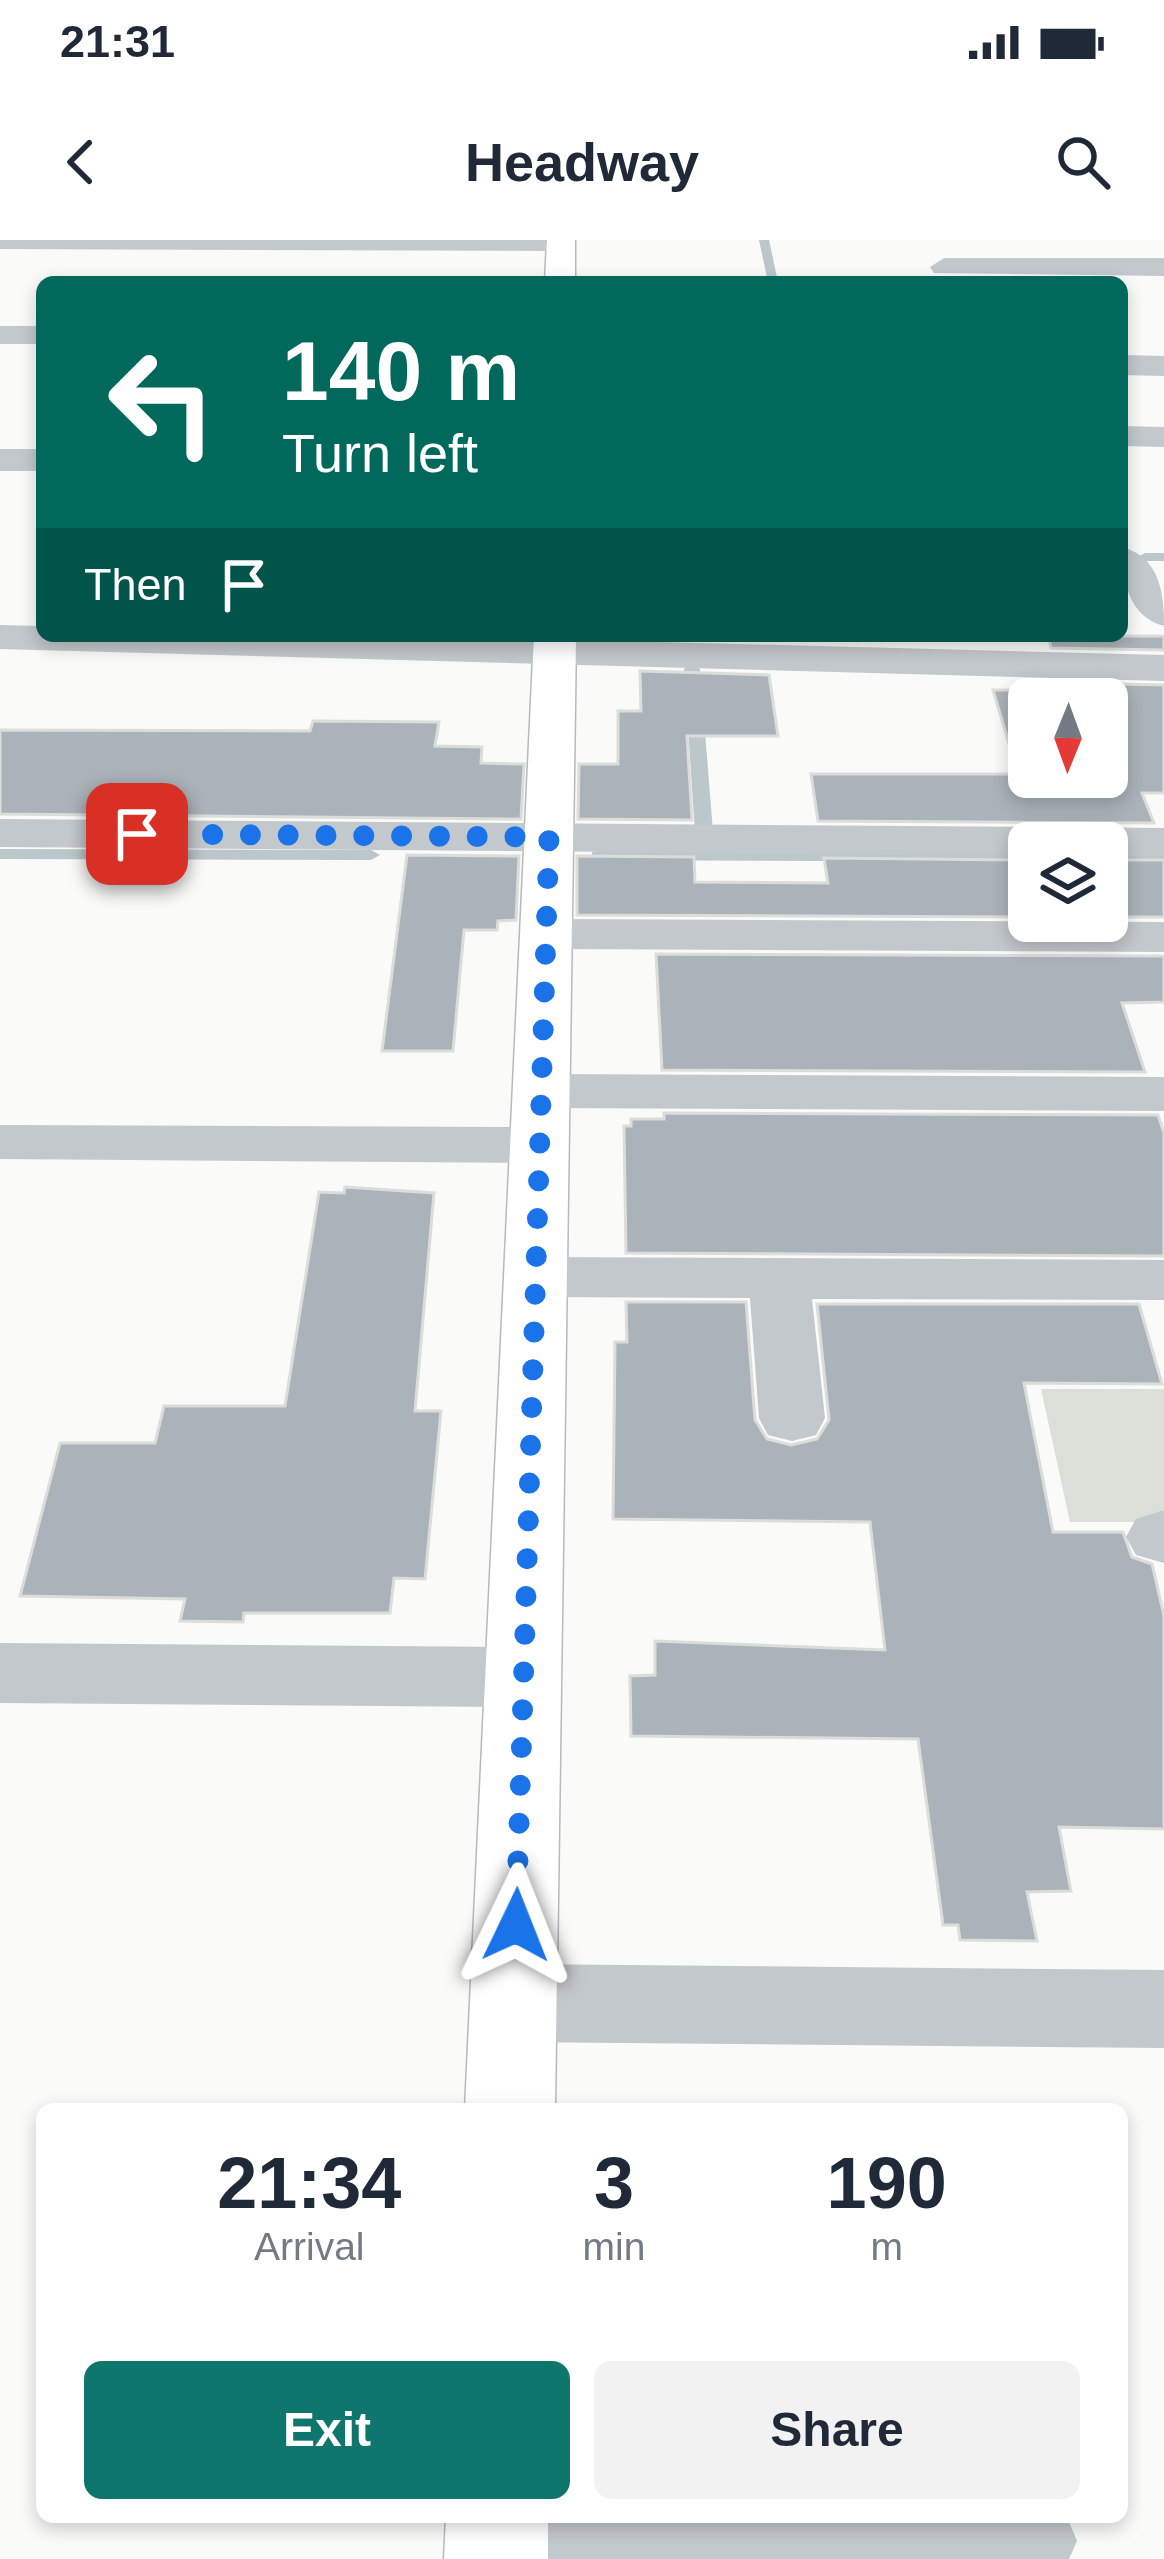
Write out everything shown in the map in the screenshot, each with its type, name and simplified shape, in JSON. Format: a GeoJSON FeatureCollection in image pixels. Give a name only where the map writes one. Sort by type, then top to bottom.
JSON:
{"type":"FeatureCollection","features":[{"type":"Feature","properties":{"kind":"main road"},"geometry":{"type":"LineString","coordinates":[[560,242],[560,276]]}},
{"type":"Feature","properties":{"kind":"main road"},"geometry":{"type":"LineString","coordinates":[[510,2103],[555,643]]}},
{"type":"Feature","properties":{"kind":"street"},"geometry":{"type":"LineString","coordinates":[[0,241],[560,242]]}},
{"type":"Feature","properties":{"kind":"street"},"geometry":{"type":"LineString","coordinates":[[943,263],[1164,267]]}},
{"type":"Feature","properties":{"kind":"street"},"geometry":{"type":"LineString","coordinates":[[0,335],[36,335]]}},
{"type":"Feature","properties":{"kind":"street"},"geometry":{"type":"LineString","coordinates":[[1128,365],[1164,366]]}},
{"type":"Feature","properties":{"kind":"street"},"geometry":{"type":"LineString","coordinates":[[1128,436],[1164,436]]}},
{"type":"Feature","properties":{"kind":"street"},"geometry":{"type":"LineString","coordinates":[[0,460],[36,460]]}},
{"type":"Feature","properties":{"kind":"street"},"geometry":{"type":"LineString","coordinates":[[1128,567],[1164,614]]}},
{"type":"Feature","properties":{"kind":"street"},"geometry":{"type":"LineString","coordinates":[[0,638],[36,638]]}},
{"type":"Feature","properties":{"kind":"street"},"geometry":{"type":"LineString","coordinates":[[444,642],[1164,668]]}},
{"type":"Feature","properties":{"kind":"street"},"geometry":{"type":"LineString","coordinates":[[0,832],[1164,842]]}},
{"type":"Feature","properties":{"kind":"street"},"geometry":{"type":"LineString","coordinates":[[546,934],[1164,937]]}},
{"type":"Feature","properties":{"kind":"street"},"geometry":{"type":"LineString","coordinates":[[0,1142],[1164,1094]]}},
{"type":"Feature","properties":{"kind":"street"},"geometry":{"type":"LineString","coordinates":[[536,1277],[1164,1280]]}},
{"type":"Feature","properties":{"kind":"street"},"geometry":{"type":"LineString","coordinates":[[779,1278],[792,1418]]}},
{"type":"Feature","properties":{"kind":"street"},"geometry":{"type":"LineString","coordinates":[[0,1672],[524,1677]]}},
{"type":"Feature","properties":{"kind":"street"},"geometry":{"type":"LineString","coordinates":[[514,2003],[1164,2009]]}},
{"type":"Feature","properties":{"kind":"street"},"geometry":{"type":"LineString","coordinates":[[496,2538],[1025,2541]]}},
{"type":"Feature","properties":{"kind":"shaded area"},"geometry":{"type":"Polygon","coordinates":[[[1041,1389],[1164,1389],[1164,1522],[1070,1522],[1041,1389]]]}},
{"type":"Feature","properties":{"kind":"building"},"geometry":{"type":"Polygon","coordinates":[[[1128,636],[1164,636],[1164,650],[1051,648],[1050,642],[1128,642],[1128,636]]]}},
{"type":"Feature","properties":{"kind":"building"},"geometry":{"type":"Polygon","coordinates":[[[640,671],[769,675],[778,736],[687,736],[692,820],[578,819],[579,764],[618,764],[618,711],[641,711],[640,671]]]}},
{"type":"Feature","properties":{"kind":"building"},"geometry":{"type":"Polygon","coordinates":[[[1128,684],[1164,685],[1164,793],[1142,793],[1154,823],[818,821],[811,774],[1008,774],[1008,798],[1128,798],[1128,684]]]}},
{"type":"Feature","properties":{"kind":"building"},"geometry":{"type":"Polygon","coordinates":[[[993,690],[1008,690],[1008,740],[993,690]]]}},
{"type":"Feature","properties":{"kind":"building"},"geometry":{"type":"Polygon","coordinates":[[[313,721],[439,722],[435,746],[482,747],[481,763],[524,764],[521,819],[0,814],[0,730],[310,731],[313,721]]]}},
{"type":"Feature","properties":{"kind":"building"},"geometry":{"type":"Polygon","coordinates":[[[407,855],[519,856],[516,920],[498,921],[497,930],[464,930],[453,1051],[382,1051],[407,855]]]}},
{"type":"Feature","properties":{"kind":"building"},"geometry":{"type":"Polygon","coordinates":[[[577,856],[694,857],[695,882],[828,883],[824,858],[1008,860],[1008,917],[577,915],[577,856]]]}},
{"type":"Feature","properties":{"kind":"building"},"geometry":{"type":"Polygon","coordinates":[[[1128,860],[1164,860],[1164,917],[1128,917],[1128,860]]]}},
{"type":"Feature","properties":{"kind":"building"},"geometry":{"type":"Polygon","coordinates":[[[656,954],[1164,956],[1164,1002],[1122,1003],[1145,1072],[662,1070],[656,954]]]}},
{"type":"Feature","properties":{"kind":"building"},"geometry":{"type":"Polygon","coordinates":[[[664,1113],[1158,1115],[1164,1133],[1164,1256],[626,1253],[624,1126],[631,1126],[631,1119],[664,1119],[664,1113]]]}},
{"type":"Feature","properties":{"kind":"building"},"geometry":{"type":"Polygon","coordinates":[[[345,1187],[434,1193],[415,1411],[441,1411],[425,1579],[394,1578],[390,1613],[244,1613],[243,1622],[180,1621],[185,1599],[20,1596],[60,1443],[155,1443],[164,1406],[285,1406],[319,1192],[344,1193],[345,1187]]]}},
{"type":"Feature","properties":{"kind":"building"},"geometry":{"type":"Polygon","coordinates":[[[626,1302],[746,1302],[755,1420],[767,1439],[791,1445],[817,1439],[829,1420],[817,1304],[1139,1304],[1162,1384],[1024,1383],[1053,1532],[1123,1532],[1132,1557],[1152,1564],[1164,1616],[1164,1829],[1059,1827],[1071,1891],[1027,1892],[1037,1941],[960,1940],[958,1925],[943,1925],[918,1739],[631,1736],[630,1676],[655,1675],[655,1641],[885,1650],[870,1522],[613,1519],[615,1342],[627,1342],[626,1302]]]}},
{"type":"Feature","properties":{"kind":"waterway"},"geometry":{"type":"LineString","coordinates":[[764,240],[772,276]]}},
{"type":"Feature","properties":{"kind":"waterway"},"geometry":{"type":"LineString","coordinates":[[1145,557],[1164,557]]}},
{"type":"Feature","properties":{"kind":"waterway"},"geometry":{"type":"LineString","coordinates":[[692,669],[704,832]]}},
{"type":"Feature","properties":{"kind":"waterway"},"geometry":{"type":"LineString","coordinates":[[0,854],[371,855]]}},
{"type":"Feature","properties":{"kind":"waterway"},"geometry":{"type":"LineString","coordinates":[[598,856],[1008,857]]}},
{"type":"Feature","properties":{"kind":"waterway"},"geometry":{"type":"LineString","coordinates":[[1128,857],[1164,857]]}},
{"type":"Feature","properties":{"kind":"route"},"geometry":{"type":"LineString","coordinates":[[137,834],[549,837],[516,1925]]}}]}
